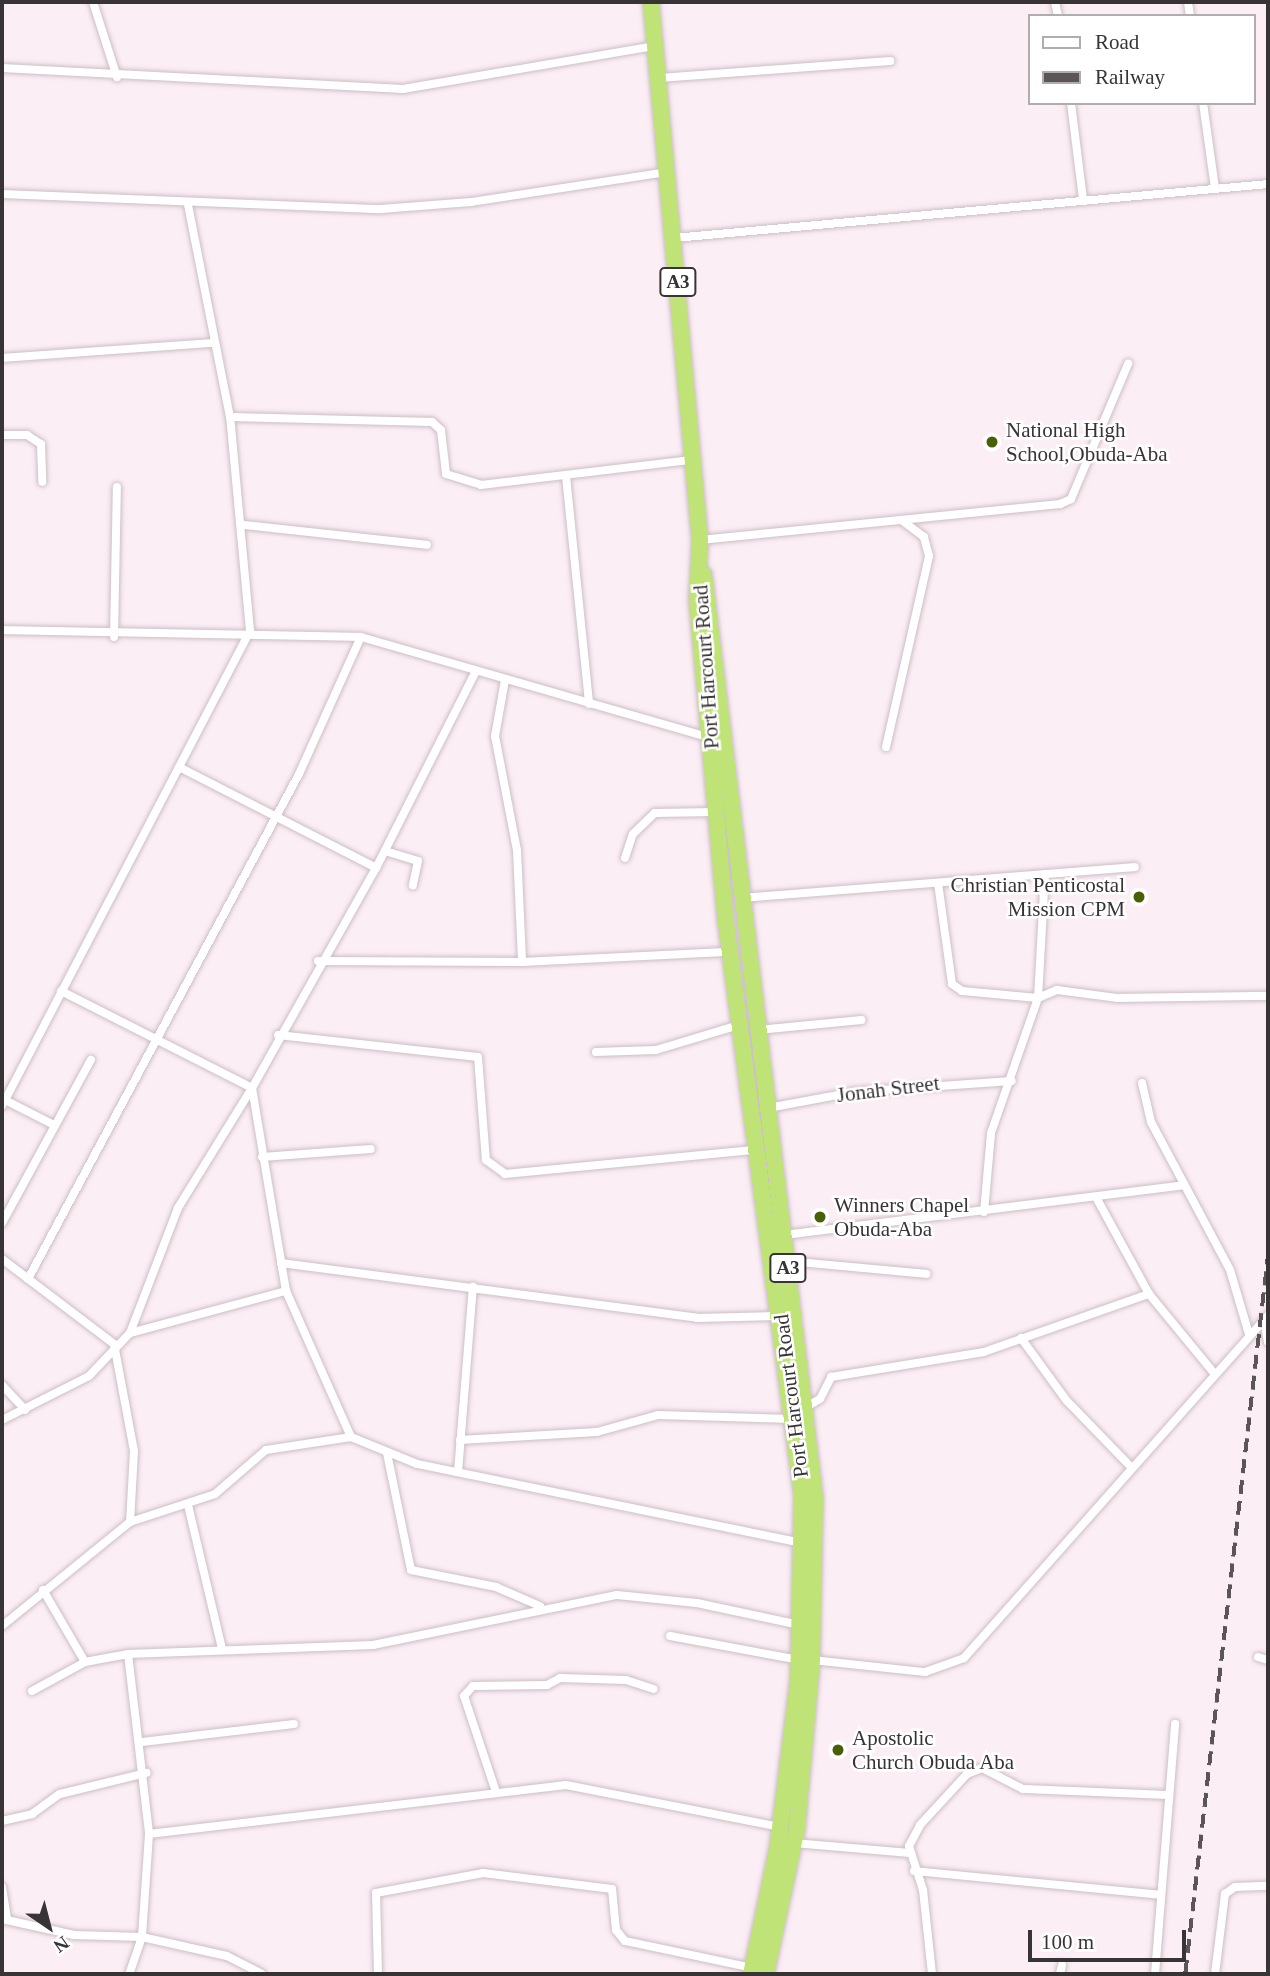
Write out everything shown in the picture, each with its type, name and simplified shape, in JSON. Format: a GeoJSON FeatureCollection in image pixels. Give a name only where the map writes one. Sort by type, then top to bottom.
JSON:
{"type":"FeatureCollection","features":[{"type":"Feature","properties":{"kind":"highway","name":"A3"},"geometry":{"type":"LineString","coordinates":[[651,2],[701,562]]}},
{"type":"Feature","properties":{"kind":"highway","name":"Port Harcourt Road"},"geometry":{"type":"LineString","coordinates":[[701,562],[697,600],[730,952],[765,1109],[787,1261],[801,1413],[808,1589],[794,1843],[756,1972]]}},
{"type":"Feature","properties":{"kind":"highway","name":"Port Harcourt Road"},"geometry":{"type":"LineString","coordinates":[[701,562],[739,899],[756,1150],[781,1316],[801,1413],[803,1543],[808,1589],[800,1625],[806,1660],[756,1972]]}},
{"type":"Feature","properties":{"kind":"street"},"geometry":{"type":"LineString","coordinates":[[93,2],[117,77]]}},
{"type":"Feature","properties":{"kind":"street"},"geometry":{"type":"LineString","coordinates":[[2,68],[117,77],[403,89],[655,46]]}},
{"type":"Feature","properties":{"kind":"street"},"geometry":{"type":"LineString","coordinates":[[659,78],[890,61]]}},
{"type":"Feature","properties":{"kind":"street"},"geometry":{"type":"LineString","coordinates":[[1071,105],[1083,200]]}},
{"type":"Feature","properties":{"kind":"street"},"geometry":{"type":"LineString","coordinates":[[1203,105],[1215,188]]}},
{"type":"Feature","properties":{"kind":"street"},"geometry":{"type":"LineString","coordinates":[[2,194],[188,205],[437,206],[666,172]]}},
{"type":"Feature","properties":{"kind":"street"},"geometry":{"type":"LineString","coordinates":[[674,238],[1268,184]]}},
{"type":"Feature","properties":{"kind":"street"},"geometry":{"type":"LineString","coordinates":[[54,1125],[3,1103],[248,637],[244,525],[230,417],[212,343],[188,205]]}},
{"type":"Feature","properties":{"kind":"street"},"geometry":{"type":"LineString","coordinates":[[2,358],[212,343]]}},
{"type":"Feature","properties":{"kind":"street"},"geometry":{"type":"LineString","coordinates":[[700,540],[903,521],[1071,499],[1128,364]]}},
{"type":"Feature","properties":{"kind":"street"},"geometry":{"type":"LineString","coordinates":[[230,417],[432,422],[440,430],[442,464],[453,479],[496,486],[692,460]]}},
{"type":"Feature","properties":{"kind":"street"},"geometry":{"type":"LineString","coordinates":[[2,435],[27,435],[41,444],[42,482]]}},
{"type":"Feature","properties":{"kind":"street"},"geometry":{"type":"LineString","coordinates":[[566,476],[589,704]]}},
{"type":"Feature","properties":{"kind":"street"},"geometry":{"type":"LineString","coordinates":[[114,636],[117,486]]}},
{"type":"Feature","properties":{"kind":"street"},"geometry":{"type":"LineString","coordinates":[[886,747],[929,556],[924,537],[903,521]]}},
{"type":"Feature","properties":{"kind":"street"},"geometry":{"type":"LineString","coordinates":[[244,525],[427,545]]}},
{"type":"Feature","properties":{"kind":"street"},"geometry":{"type":"LineString","coordinates":[[2,630],[114,636],[361,638],[710,738]]}},
{"type":"Feature","properties":{"kind":"street"},"geometry":{"type":"LineString","coordinates":[[28,1279],[274,816],[361,638]]}},
{"type":"Feature","properties":{"kind":"street"},"geometry":{"type":"LineString","coordinates":[[131,1333],[178,1208],[252,1088],[318,961],[376,868],[476,671]]}},
{"type":"Feature","properties":{"kind":"street"},"geometry":{"type":"LineString","coordinates":[[505,680],[495,736],[517,850],[522,962]]}},
{"type":"Feature","properties":{"kind":"street"},"geometry":{"type":"LineString","coordinates":[[179,767],[376,868]]}},
{"type":"Feature","properties":{"kind":"street"},"geometry":{"type":"LineString","coordinates":[[625,858],[633,834],[655,813],[716,811]]}},
{"type":"Feature","properties":{"kind":"street"},"geometry":{"type":"LineString","coordinates":[[385,851],[418,862],[413,885]]}},
{"type":"Feature","properties":{"kind":"street"},"geometry":{"type":"LineString","coordinates":[[739,899],[1135,867]]}},
{"type":"Feature","properties":{"kind":"street"},"geometry":{"type":"LineString","coordinates":[[984,1212],[989,1141],[1012,1081],[1038,998],[1045,874]]}},
{"type":"Feature","properties":{"kind":"street"},"geometry":{"type":"LineString","coordinates":[[938,883],[955,988],[1038,998],[1057,990],[1118,998],[1268,996]]}},
{"type":"Feature","properties":{"kind":"street"},"geometry":{"type":"LineString","coordinates":[[318,961],[522,962],[730,952]]}},
{"type":"Feature","properties":{"kind":"street"},"geometry":{"type":"LineString","coordinates":[[61,991],[252,1088]]}},
{"type":"Feature","properties":{"kind":"street"},"geometry":{"type":"LineString","coordinates":[[596,1052],[656,1050],[748,1028],[863,1020]]}},
{"type":"Feature","properties":{"kind":"street"},"geometry":{"type":"LineString","coordinates":[[278,1035],[478,1057],[486,1160],[505,1174],[756,1150]]}},
{"type":"Feature","properties":{"kind":"street"},"geometry":{"type":"LineString","coordinates":[[2,1223],[91,1060]]}},
{"type":"Feature","properties":{"kind":"street","name":"Jonah Street"},"geometry":{"type":"LineString","coordinates":[[765,1109],[854,1092],[1012,1081]]}},
{"type":"Feature","properties":{"kind":"street"},"geometry":{"type":"LineString","coordinates":[[1142,1083],[1151,1122],[1230,1270],[1249,1334]]}},
{"type":"Feature","properties":{"kind":"street"},"geometry":{"type":"LineString","coordinates":[[252,1088],[286,1291],[351,1437]]}},
{"type":"Feature","properties":{"kind":"street"},"geometry":{"type":"LineString","coordinates":[[262,1157],[371,1149]]}},
{"type":"Feature","properties":{"kind":"street"},"geometry":{"type":"LineString","coordinates":[[784,1235],[1097,1199],[1184,1185]]}},
{"type":"Feature","properties":{"kind":"street"},"geometry":{"type":"LineString","coordinates":[[1097,1199],[1149,1294],[1213,1373]]}},
{"type":"Feature","properties":{"kind":"street"},"geometry":{"type":"LineString","coordinates":[[2,1259],[114,1344],[134,1451],[130,1522]]}},
{"type":"Feature","properties":{"kind":"street"},"geometry":{"type":"LineString","coordinates":[[787,1261],[926,1274]]}},
{"type":"Feature","properties":{"kind":"street"},"geometry":{"type":"LineString","coordinates":[[281,1263],[697,1318],[781,1316]]}},
{"type":"Feature","properties":{"kind":"street"},"geometry":{"type":"LineString","coordinates":[[458,1472],[472,1287]]}},
{"type":"Feature","properties":{"kind":"street"},"geometry":{"type":"LineString","coordinates":[[2,1420],[89,1376],[114,1344],[131,1333],[286,1291]]}},
{"type":"Feature","properties":{"kind":"street"},"geometry":{"type":"LineString","coordinates":[[460,1440],[597,1432],[658,1415],[801,1413],[820,1399],[831,1377],[912,1368],[1021,1338],[1149,1294]]}},
{"type":"Feature","properties":{"kind":"street"},"geometry":{"type":"LineString","coordinates":[[670,1636],[806,1660],[925,1672],[964,1658],[1213,1373],[1266,1317]]}},
{"type":"Feature","properties":{"kind":"street"},"geometry":{"type":"LineString","coordinates":[[1266,1317],[1268,1342]]}},
{"type":"Feature","properties":{"kind":"street"},"geometry":{"type":"LineString","coordinates":[[1021,1338],[1067,1401],[1131,1467]]}},
{"type":"Feature","properties":{"kind":"street"},"geometry":{"type":"LineString","coordinates":[[2,1385],[25,1409]]}},
{"type":"Feature","properties":{"kind":"street"},"geometry":{"type":"LineString","coordinates":[[2,1626],[130,1522],[188,1505],[223,1488],[266,1450],[351,1437],[387,1453],[458,1472],[803,1543]]}},
{"type":"Feature","properties":{"kind":"street"},"geometry":{"type":"LineString","coordinates":[[387,1453],[411,1570],[496,1587],[540,1606]]}},
{"type":"Feature","properties":{"kind":"street"},"geometry":{"type":"LineString","coordinates":[[188,1505],[222,1648]]}},
{"type":"Feature","properties":{"kind":"street"},"geometry":{"type":"LineString","coordinates":[[43,1590],[85,1662]]}},
{"type":"Feature","properties":{"kind":"street"},"geometry":{"type":"LineString","coordinates":[[32,1691],[85,1662],[128,1654],[222,1648],[373,1645],[540,1606],[617,1595],[697,1602],[800,1625]]}},
{"type":"Feature","properties":{"kind":"street"},"geometry":{"type":"LineString","coordinates":[[128,1654],[146,1773],[149,1834],[142,1937],[129,1974]]}},
{"type":"Feature","properties":{"kind":"street"},"geometry":{"type":"LineString","coordinates":[[1258,1657],[1268,1660]]}},
{"type":"Feature","properties":{"kind":"street"},"geometry":{"type":"LineString","coordinates":[[496,1792],[464,1696],[472,1686],[547,1685],[559,1678],[626,1680],[654,1689]]}},
{"type":"Feature","properties":{"kind":"street"},"geometry":{"type":"LineString","coordinates":[[142,1742],[294,1724]]}},
{"type":"Feature","properties":{"kind":"street"},"geometry":{"type":"LineString","coordinates":[[1156,1974],[1175,1724]]}},
{"type":"Feature","properties":{"kind":"street"},"geometry":{"type":"LineString","coordinates":[[932,1974],[923,1890],[909,1853],[920,1825],[975,1769],[1023,1789],[1169,1795]]}},
{"type":"Feature","properties":{"kind":"street"},"geometry":{"type":"LineString","coordinates":[[2,1821],[32,1814],[60,1794],[146,1773]]}},
{"type":"Feature","properties":{"kind":"street"},"geometry":{"type":"LineString","coordinates":[[149,1834],[496,1792],[588,1787],[781,1827]]}},
{"type":"Feature","properties":{"kind":"street"},"geometry":{"type":"LineString","coordinates":[[794,1843],[909,1853]]}},
{"type":"Feature","properties":{"kind":"street"},"geometry":{"type":"LineString","coordinates":[[914,1871],[1161,1895]]}},
{"type":"Feature","properties":{"kind":"street"},"geometry":{"type":"LineString","coordinates":[[378,1974],[376,1893],[483,1873],[612,1889],[616,1930],[625,1941],[756,1972]]}},
{"type":"Feature","properties":{"kind":"street"},"geometry":{"type":"LineString","coordinates":[[1215,1974],[1225,1894],[1235,1887],[1268,1886]]}},
{"type":"Feature","properties":{"kind":"street"},"geometry":{"type":"LineString","coordinates":[[2,1887],[4,1919],[74,1935],[142,1937],[227,1956],[262,1974]]}},
{"type":"Feature","properties":{"kind":"railway"},"geometry":{"type":"LineString","coordinates":[[1185,1974],[1268,1253]]}},
{"type":"Feature","properties":{"kind":"place","name":"National High School,Obuda-Aba"},"geometry":{"type":"Point","coordinates":[992,442]}},
{"type":"Feature","properties":{"kind":"place","name":"Christian Penticostal Mission CPM"},"geometry":{"type":"Point","coordinates":[1139,897]}},
{"type":"Feature","properties":{"kind":"place","name":"Winners Chapel Obuda-Aba"},"geometry":{"type":"Point","coordinates":[820,1217]}},
{"type":"Feature","properties":{"kind":"place","name":"Apostolic Church Obuda Aba"},"geometry":{"type":"Point","coordinates":[838,1750]}}]}
